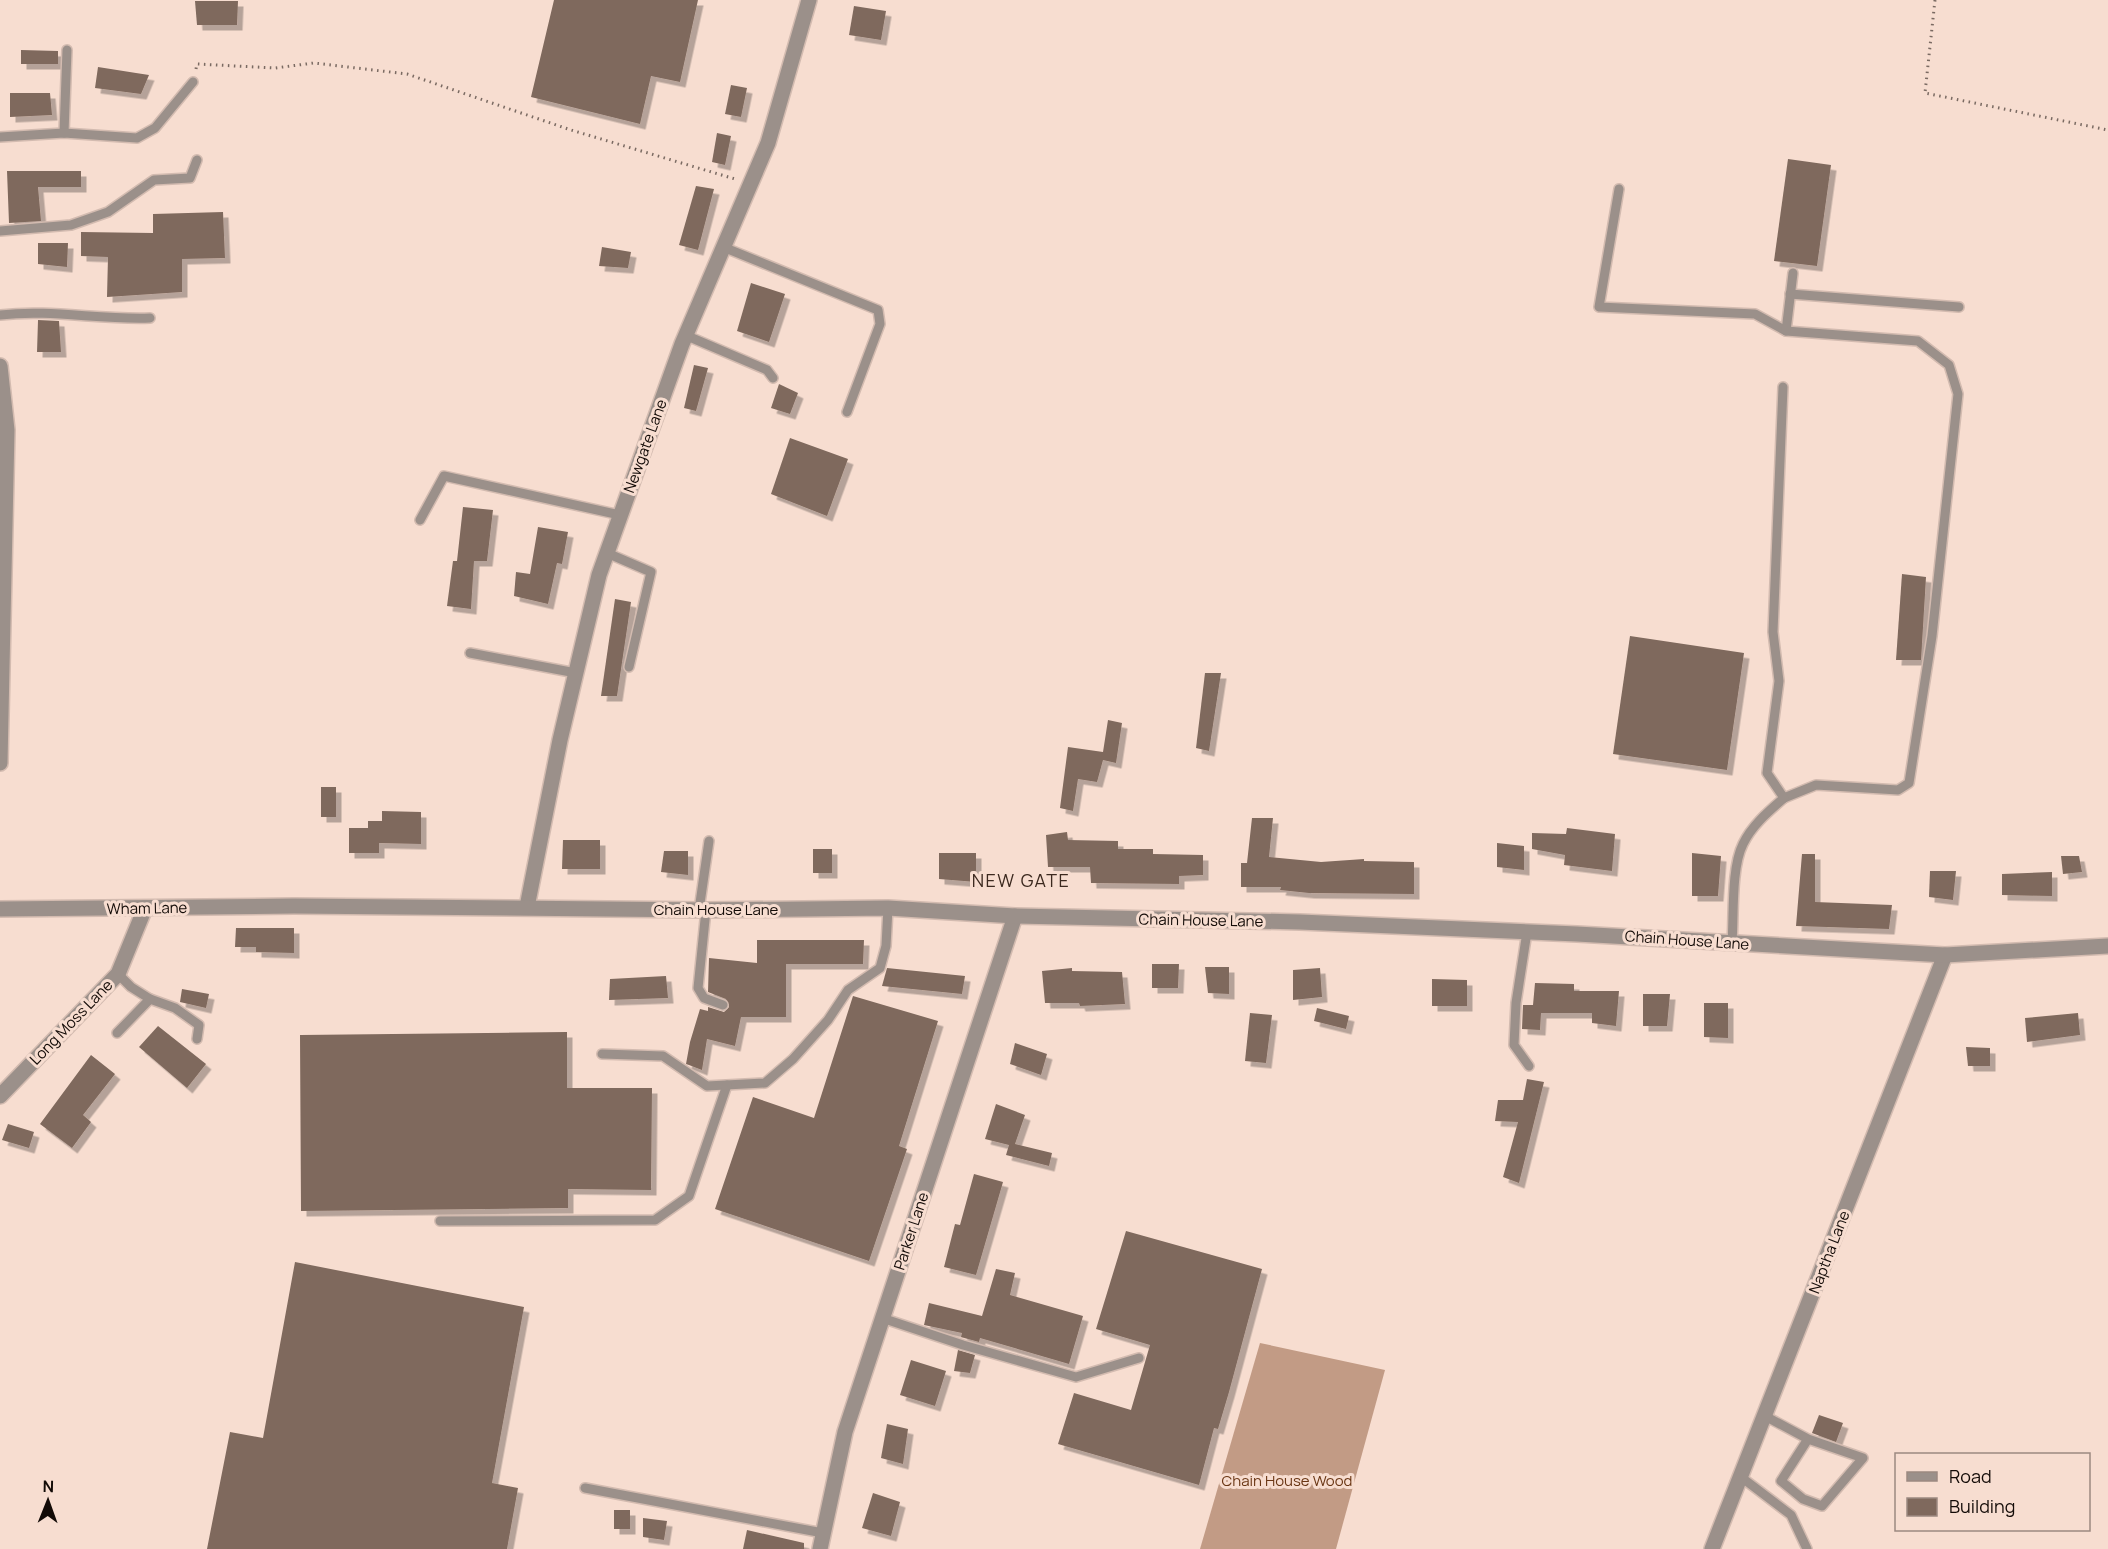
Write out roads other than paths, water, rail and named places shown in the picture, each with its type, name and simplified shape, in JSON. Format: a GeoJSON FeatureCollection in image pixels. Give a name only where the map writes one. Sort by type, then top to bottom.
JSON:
{"type":"FeatureCollection","features":[{"type":"Feature","properties":{"kind":"street","name":"Newgate Lane"},"geometry":{"type":"LineString","coordinates":[[527,907],[599,574],[685,335],[768,143],[809,0]]}},
{"type":"Feature","properties":{"kind":"street"},"geometry":{"type":"LineString","coordinates":[[0,366],[7,430],[0,763]]}},
{"type":"Feature","properties":{"kind":"street","name":"Chain House Lane"},"geometry":{"type":"LineString","coordinates":[[294,906],[703,910],[888,908],[1015,916],[1300,922],[1527,932],[1945,955],[2108,946]]}},
{"type":"Feature","properties":{"kind":"street","name":"Wham Lane"},"geometry":{"type":"LineString","coordinates":[[0,909],[294,906]]}},
{"type":"Feature","properties":{"kind":"street","name":"Long Moss Lane"},"geometry":{"type":"LineString","coordinates":[[0,1096],[117,974],[145,908]]}},
{"type":"Feature","properties":{"kind":"street","name":"Parker Lane"},"geometry":{"type":"LineString","coordinates":[[820,1549],[844,1432],[1015,916]]}},
{"type":"Feature","properties":{"kind":"street","name":"Naptha Lane"},"geometry":{"type":"LineString","coordinates":[[1712,1549],[1945,955]]}},
{"type":"Feature","properties":{"kind":"lane"},"geometry":{"type":"LineString","coordinates":[[64,133],[67,50]]}},
{"type":"Feature","properties":{"kind":"lane"},"geometry":{"type":"LineString","coordinates":[[0,137],[64,133],[136,138],[155,128],[193,82]]}},
{"type":"Feature","properties":{"kind":"lane"},"geometry":{"type":"LineString","coordinates":[[0,231],[71,225],[108,212],[154,180],[190,178],[197,160]]}},
{"type":"Feature","properties":{"kind":"lane"},"geometry":{"type":"LineString","coordinates":[[1619,189],[1599,307],[1755,314],[1786,331],[1918,341],[1949,365],[1958,394],[1932,636],[1909,783],[1898,790],[1816,785],[1784,798],[1759,820],[1742,844],[1738,865],[1732,943]]}},
{"type":"Feature","properties":{"kind":"lane"},"geometry":{"type":"LineString","coordinates":[[723,247],[878,310],[880,324],[847,412]]}},
{"type":"Feature","properties":{"kind":"lane"},"geometry":{"type":"LineString","coordinates":[[1786,331],[1793,273]]}},
{"type":"Feature","properties":{"kind":"lane"},"geometry":{"type":"LineString","coordinates":[[1791,294],[1959,307]]}},
{"type":"Feature","properties":{"kind":"lane"},"geometry":{"type":"LineString","coordinates":[[0,315],[43,312],[114,320],[150,318]]}},
{"type":"Feature","properties":{"kind":"lane"},"geometry":{"type":"LineString","coordinates":[[685,335],[767,370],[773,378]]}},
{"type":"Feature","properties":{"kind":"lane"},"geometry":{"type":"LineString","coordinates":[[1783,387],[1773,632],[1779,681],[1767,773],[1784,798]]}},
{"type":"Feature","properties":{"kind":"lane"},"geometry":{"type":"LineString","coordinates":[[420,520],[444,476],[620,516]]}},
{"type":"Feature","properties":{"kind":"lane"},"geometry":{"type":"LineString","coordinates":[[607,553],[651,572],[629,667]]}},
{"type":"Feature","properties":{"kind":"lane"},"geometry":{"type":"LineString","coordinates":[[470,653],[576,673]]}},
{"type":"Feature","properties":{"kind":"lane"},"geometry":{"type":"LineString","coordinates":[[709,841],[698,988],[704,998],[723,1005]]}},
{"type":"Feature","properties":{"kind":"lane"},"geometry":{"type":"LineString","coordinates":[[602,1054],[663,1056],[707,1086],[765,1083],[794,1059],[828,1020],[848,990],[880,968],[886,946],[888,908]]}},
{"type":"Feature","properties":{"kind":"lane"},"geometry":{"type":"LineString","coordinates":[[1527,932],[1516,1003],[1514,1045],[1529,1066]]}},
{"type":"Feature","properties":{"kind":"lane"},"geometry":{"type":"LineString","coordinates":[[117,974],[131,987],[150,999],[188,1016],[199,1025],[197,1039]]}},
{"type":"Feature","properties":{"kind":"lane"},"geometry":{"type":"LineString","coordinates":[[117,1033],[150,999]]}},
{"type":"Feature","properties":{"kind":"lane"},"geometry":{"type":"LineString","coordinates":[[440,1221],[655,1220],[689,1196],[727,1085]]}},
{"type":"Feature","properties":{"kind":"lane"},"geometry":{"type":"LineString","coordinates":[[882,1318],[963,1346],[1076,1377],[1139,1358]]}},
{"type":"Feature","properties":{"kind":"lane"},"geometry":{"type":"LineString","coordinates":[[1765,1416],[1808,1439],[1863,1458],[1822,1506],[1803,1499],[1781,1481],[1808,1439]]}},
{"type":"Feature","properties":{"kind":"lane"},"geometry":{"type":"LineString","coordinates":[[1741,1477],[1791,1515],[1807,1549]]}},
{"type":"Feature","properties":{"kind":"lane"},"geometry":{"type":"LineString","coordinates":[[585,1488],[823,1533]]}},
{"type":"Feature","properties":{"kind":"district","name":"NEW GATE"},"geometry":{"type":"Point","coordinates":[1021,880]}},
{"type":"Feature","properties":{"kind":"park label","name":"Chain House Wood"},"geometry":{"type":"Point","coordinates":[1287,1480]}}]}
